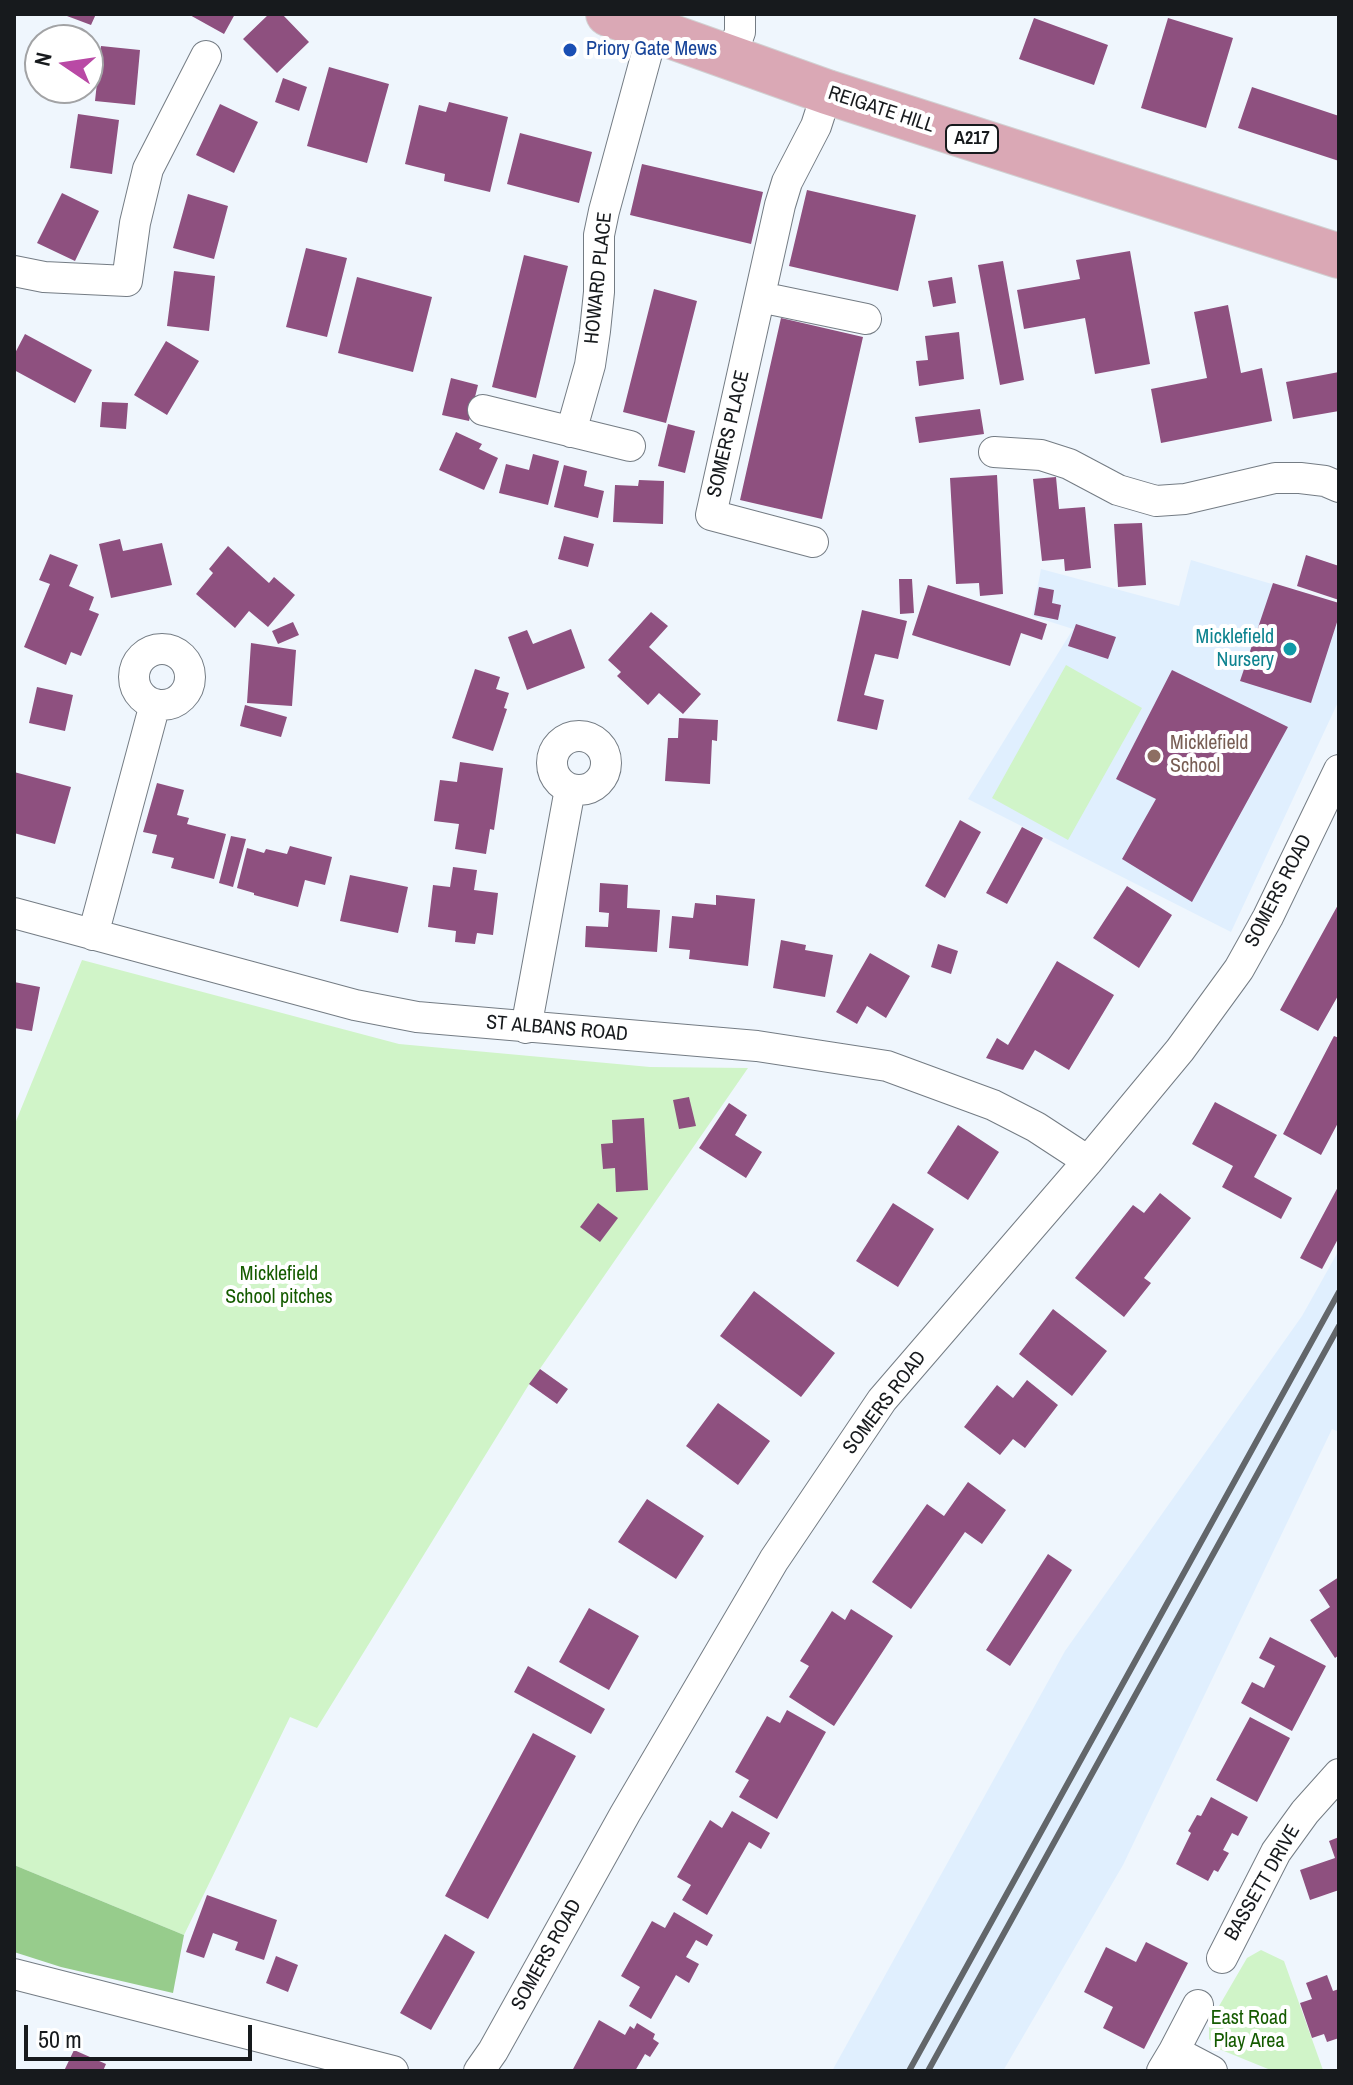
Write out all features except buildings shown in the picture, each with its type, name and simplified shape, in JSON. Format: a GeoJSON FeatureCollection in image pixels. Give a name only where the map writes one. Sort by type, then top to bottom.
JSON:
{"type":"FeatureCollection","features":[{"type":"Feature","properties":{"kind":"main road","name":"REIGATE HILL"},"geometry":{"type":"LineString","coordinates":[[608,14],[827,92],[1339,256]]}},
{"type":"Feature","properties":{"kind":"street"},"geometry":{"type":"LineString","coordinates":[[730,59],[740,32],[740,14]]}},
{"type":"Feature","properties":{"kind":"street","name":"HOWARD PLACE"},"geometry":{"type":"LineString","coordinates":[[571,432],[590,365],[595,331],[599,235],[653,31]]}},
{"type":"Feature","properties":{"kind":"street"},"geometry":{"type":"LineString","coordinates":[[14,271],[44,277],[127,281],[135,223],[148,169],[206,56]]}},
{"type":"Feature","properties":{"kind":"street","name":"SOMERS PLACE"},"geometry":{"type":"LineString","coordinates":[[813,542],[711,515],[787,182],[816,126],[827,92]]}},
{"type":"Feature","properties":{"kind":"street"},"geometry":{"type":"LineString","coordinates":[[760,297],[866,319]]}},
{"type":"Feature","properties":{"kind":"street"},"geometry":{"type":"LineString","coordinates":[[483,410],[630,446]]}},
{"type":"Feature","properties":{"kind":"street"},"geometry":{"type":"LineString","coordinates":[[994,452],[1041,455],[1069,464],[1118,490],[1156,501],[1185,499],[1275,478],[1325,481],[1339,487]]}},
{"type":"Feature","properties":{"kind":"street"},"geometry":{"type":"LineString","coordinates":[[93,935],[155,704]]}},
{"type":"Feature","properties":{"kind":"street","name":"SOMERS ROAD"},"geometry":{"type":"LineString","coordinates":[[479,2071],[774,1560],[882,1400],[1180,1050],[1239,969],[1268,917],[1339,770]]}},
{"type":"Feature","properties":{"kind":"street"},"geometry":{"type":"LineString","coordinates":[[526,1028],[570,789]]}},
{"type":"Feature","properties":{"kind":"street","name":"ST ALBANS ROAD"},"geometry":{"type":"LineString","coordinates":[[14,913],[355,1005],[417,1017],[757,1046],[887,1066],[993,1105],[1036,1127],[1088,1161]]}},
{"type":"Feature","properties":{"kind":"street","name":"BASSETT DRIVE"},"geometry":{"type":"LineString","coordinates":[[1222,1958],[1276,1852],[1305,1812],[1339,1774]]}},
{"type":"Feature","properties":{"kind":"street"},"geometry":{"type":"LineString","coordinates":[[14,1974],[393,2071]]}},
{"type":"Feature","properties":{"kind":"street"},"geometry":{"type":"LineString","coordinates":[[1198,2005],[1168,2061],[1212,2071]]}},
{"type":"Feature","properties":{"kind":"shaded area","name":"Micklefield School"},"geometry":{"type":"Polygon","coordinates":[[[1191,560],[1339,604],[1339,700],[1231,932],[968,799],[1073,629],[1032,616],[1041,569],[1179,606],[1191,560]]]}},
{"type":"Feature","properties":{"kind":"shaded area"},"geometry":{"type":"Polygon","coordinates":[[[1339,1250],[1339,1432],[1332,1429],[1123,1865],[1003,2071],[832,2071],[1065,1651],[1302,1316],[1339,1250]]]}},
{"type":"Feature","properties":{"kind":"green space"},"geometry":{"type":"Polygon","coordinates":[[[1066,665],[1142,708],[1068,840],[992,798],[1066,665]]]}},
{"type":"Feature","properties":{"kind":"green space","name":"Micklefield School pitches"},"geometry":{"type":"Polygon","coordinates":[[[82,960],[399,1044],[650,1067],[748,1068],[528,1386],[317,1728],[290,1717],[184,1935],[14,1865],[14,1126],[82,960]]]}},
{"type":"Feature","properties":{"kind":"green space"},"geometry":{"type":"Polygon","coordinates":[[[14,1865],[184,1935],[173,1993],[61,1967],[14,1952],[14,1865]]]}},
{"type":"Feature","properties":{"kind":"green space","name":"East Road Play Area"},"geometry":{"type":"Polygon","coordinates":[[[1261,1950],[1284,1961],[1323,2070],[1273,2071],[1219,2049],[1209,2039],[1209,2026],[1215,2013],[1247,1958],[1261,1950]]]}},
{"type":"Feature","properties":{"kind":"railway"},"geometry":{"type":"LineString","coordinates":[[909,2071],[1339,1292]]}},
{"type":"Feature","properties":{"kind":"railway"},"geometry":{"type":"LineString","coordinates":[[928,2071],[1339,1326]]}},
{"type":"Feature","properties":{"kind":"place","name":"Priory Gate Mews"},"geometry":{"type":"Point","coordinates":[570,50]}},
{"type":"Feature","properties":{"kind":"place","name":"Micklefield Nursery"},"geometry":{"type":"Point","coordinates":[1290,649]}},
{"type":"Feature","properties":{"kind":"place","name":"Micklefield School"},"geometry":{"type":"Point","coordinates":[1154,756]}}]}
